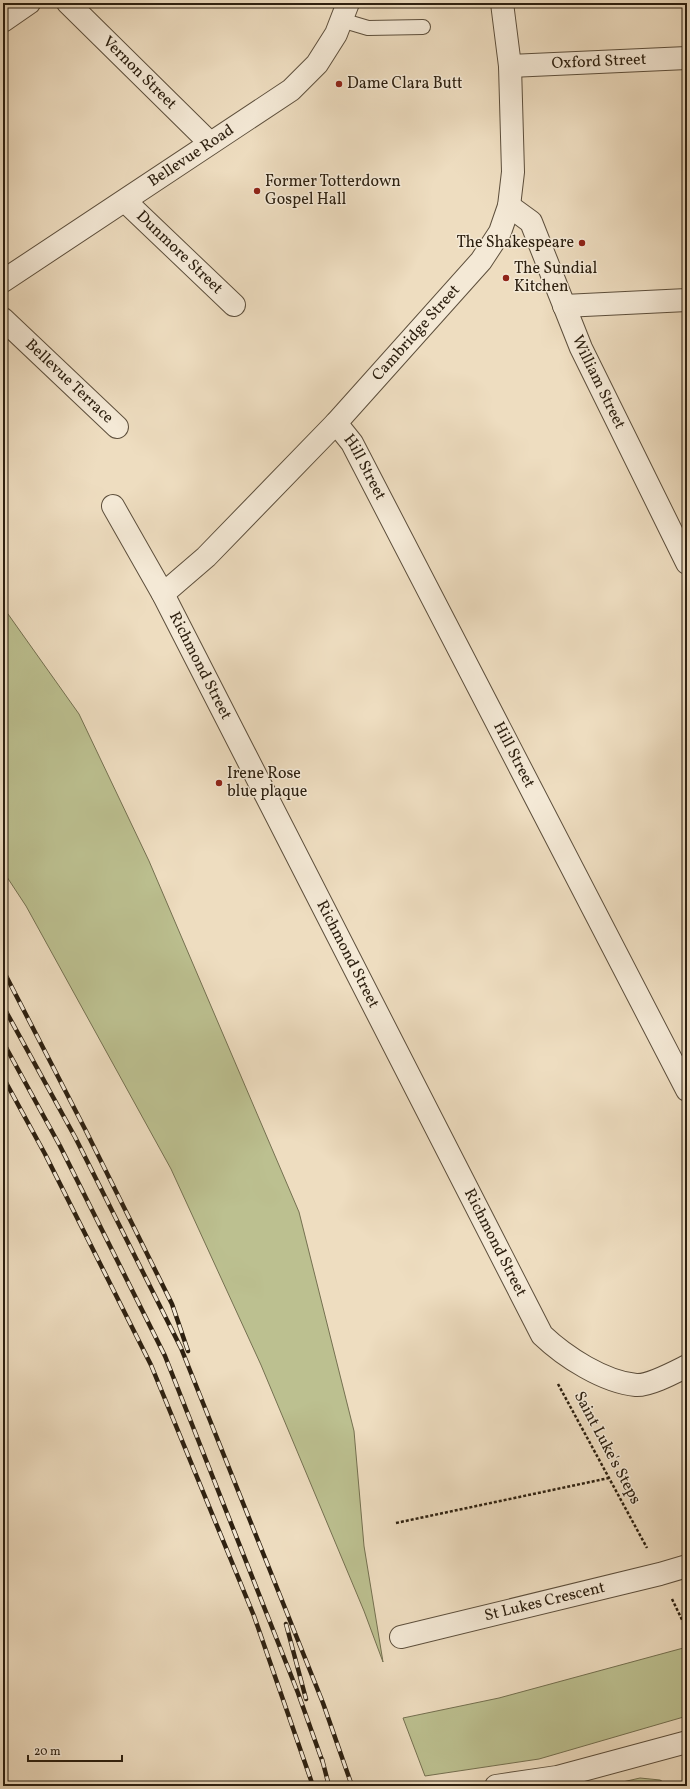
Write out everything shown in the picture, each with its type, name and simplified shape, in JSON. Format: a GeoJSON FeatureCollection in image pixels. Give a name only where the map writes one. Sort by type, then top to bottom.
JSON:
{"type":"FeatureCollection","features":[{"type":"Feature","properties":{"kind":"street"},"geometry":{"type":"LineString","coordinates":[[3,21],[29,3]]}},
{"type":"Feature","properties":{"kind":"street","name":"Vernon Street"},"geometry":{"type":"LineString","coordinates":[[68,3],[210,143]]}},
{"type":"Feature","properties":{"kind":"street","name":"Cambridge Street"},"geometry":{"type":"LineString","coordinates":[[163,594],[206,557],[336,423],[481,261],[500,232],[509,206],[513,172],[510,66],[502,3]]}},
{"type":"Feature","properties":{"kind":"street","name":"Bellevue Road"},"geometry":{"type":"LineString","coordinates":[[3,281],[291,90],[317,64],[336,34],[345,12]]}},
{"type":"Feature","properties":{"kind":"street","name":"Oxford Street"},"geometry":{"type":"LineString","coordinates":[[510,66],[687,58]]}},
{"type":"Feature","properties":{"kind":"street","name":"Dunmore Street"},"geometry":{"type":"LineString","coordinates":[[125,201],[234,305]]}},
{"type":"Feature","properties":{"kind":"street","name":"William Street"},"geometry":{"type":"LineString","coordinates":[[509,206],[530,222],[581,348],[687,563]]}},
{"type":"Feature","properties":{"kind":"street"},"geometry":{"type":"LineString","coordinates":[[564,306],[687,300]]}},
{"type":"Feature","properties":{"kind":"street","name":"Bellevue Terrace"},"geometry":{"type":"LineString","coordinates":[[3,319],[117,426]]}},
{"type":"Feature","properties":{"kind":"street","name":"Hill Street"},"geometry":{"type":"LineString","coordinates":[[336,423],[352,444],[687,1090]]}},
{"type":"Feature","properties":{"kind":"street","name":"Richmond Street"},"geometry":{"type":"LineString","coordinates":[[113,506],[163,594],[542,1335],[557,1349],[608,1378],[637,1385],[666,1377],[687,1366]]}},
{"type":"Feature","properties":{"kind":"street","name":"St Lukes Crescent"},"geometry":{"type":"LineString","coordinates":[[402,1637],[660,1574],[687,1566]]}},
{"type":"Feature","properties":{"kind":"street"},"geometry":{"type":"LineString","coordinates":[[496,1786],[557,1777],[687,1742]]}},
{"type":"Feature","properties":{"kind":"lane"},"geometry":{"type":"LineString","coordinates":[[345,12],[368,28],[423,27]]}},
{"type":"Feature","properties":{"kind":"path","name":"Saint Luke's Steps"},"geometry":{"type":"LineString","coordinates":[[557,1349],[553,1373],[648,1550]]}},
{"type":"Feature","properties":{"kind":"path"},"geometry":{"type":"LineString","coordinates":[[396,1522],[609,1477]]}},
{"type":"Feature","properties":{"kind":"path"},"geometry":{"type":"LineString","coordinates":[[671,1596],[687,1630]]}},
{"type":"Feature","properties":{"kind":"green space"},"geometry":{"type":"Polygon","coordinates":[[[3,607],[79,714],[149,861],[299,1212],[354,1431],[364,1546],[383,1662],[364,1611],[261,1365],[171,1169],[26,906],[3,871],[3,607]]]}},
{"type":"Feature","properties":{"kind":"green space"},"geometry":{"type":"Polygon","coordinates":[[[687,1647],[687,1716],[539,1759],[425,1776],[403,1718],[499,1698],[687,1647]]]}},
{"type":"Feature","properties":{"kind":"green space"},"geometry":{"type":"Polygon","coordinates":[[[640,1778],[660,1780],[670,1786],[605,1786],[640,1778]]]}},
{"type":"Feature","properties":{"kind":"railway"},"geometry":{"type":"LineString","coordinates":[[3,970],[86,1131],[172,1304],[188,1351]]}},
{"type":"Feature","properties":{"kind":"railway"},"geometry":{"type":"LineString","coordinates":[[3,1006],[75,1137],[181,1348],[323,1703],[352,1786]]}},
{"type":"Feature","properties":{"kind":"railway"},"geometry":{"type":"LineString","coordinates":[[3,1042],[60,1146],[165,1356],[298,1693],[323,1763]]}},
{"type":"Feature","properties":{"kind":"railway"},"geometry":{"type":"LineString","coordinates":[[3,1077],[45,1154],[151,1365],[254,1616],[313,1786]]}},
{"type":"Feature","properties":{"kind":"railway"},"geometry":{"type":"LineString","coordinates":[[286,1624],[306,1699]]}},
{"type":"Feature","properties":{"kind":"railway"},"geometry":{"type":"LineString","coordinates":[[322,1759],[329,1786]]}},
{"type":"Feature","properties":{"kind":"place","name":"Dame Clara Butt"},"geometry":{"type":"Point","coordinates":[339,84]}},
{"type":"Feature","properties":{"kind":"place","name":"Former Totterdown Gospel Hall"},"geometry":{"type":"Point","coordinates":[257,191]}},
{"type":"Feature","properties":{"kind":"place","name":"The Shakespeare"},"geometry":{"type":"Point","coordinates":[582,243]}},
{"type":"Feature","properties":{"kind":"place","name":"The Sundial Kitchen"},"geometry":{"type":"Point","coordinates":[506,278]}},
{"type":"Feature","properties":{"kind":"place","name":"Irene Rose blue plaque"},"geometry":{"type":"Point","coordinates":[219,783]}}]}
